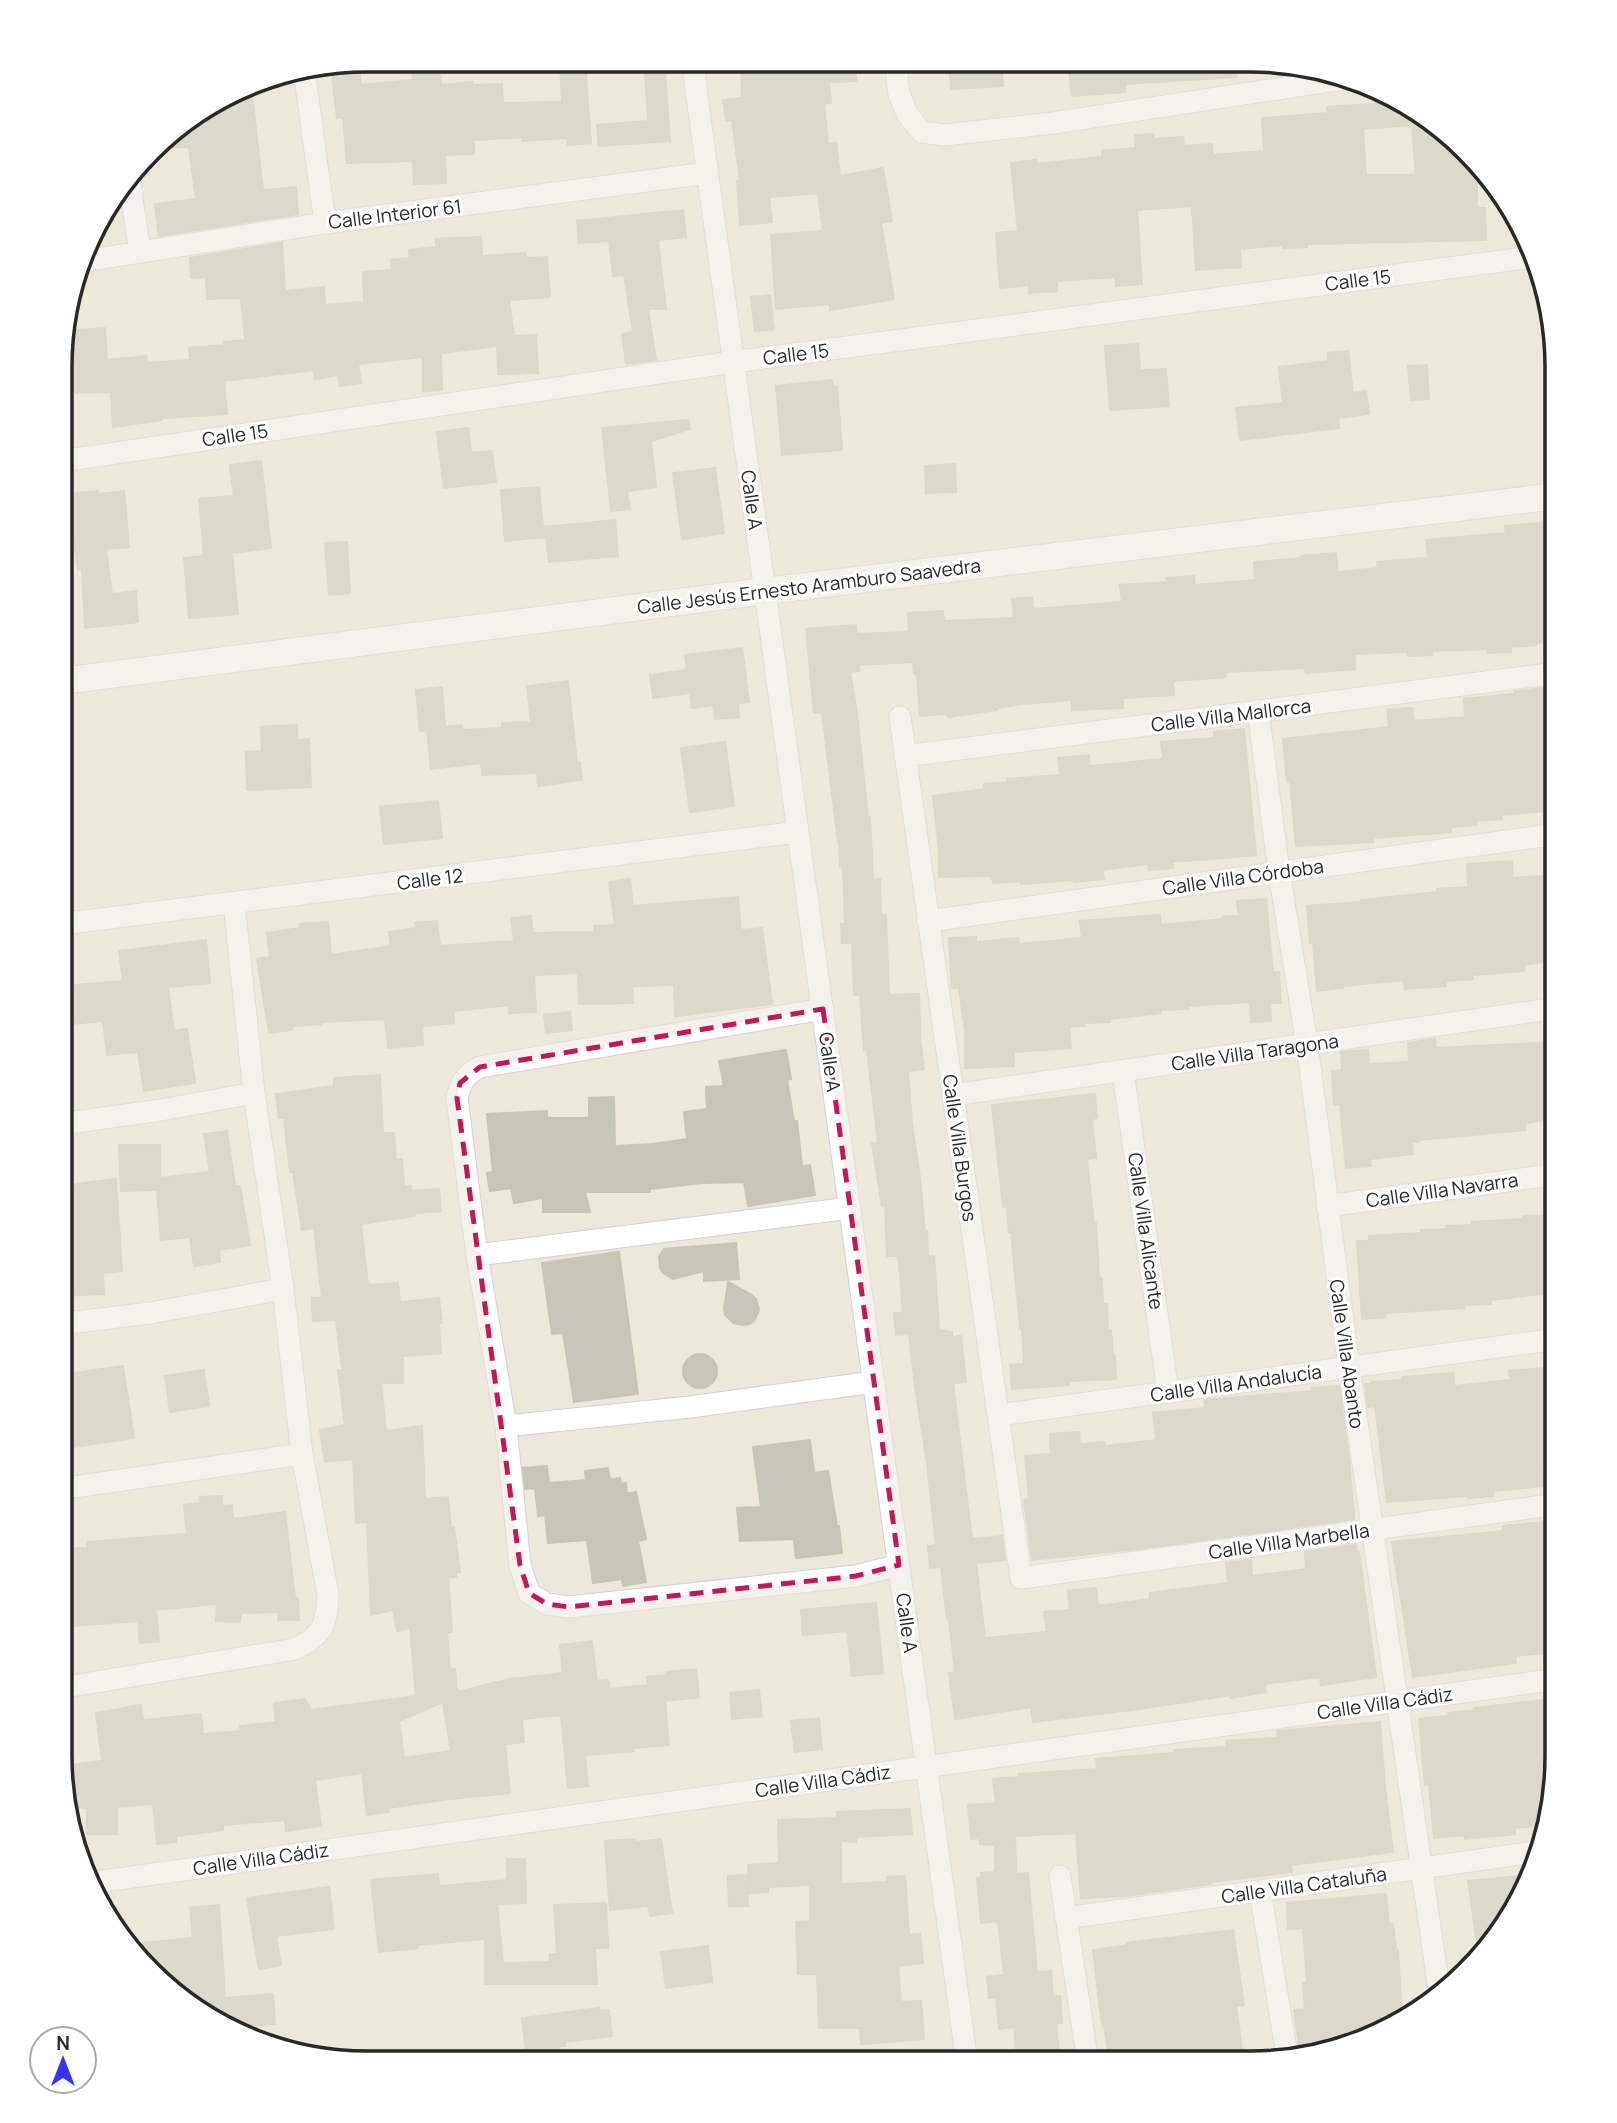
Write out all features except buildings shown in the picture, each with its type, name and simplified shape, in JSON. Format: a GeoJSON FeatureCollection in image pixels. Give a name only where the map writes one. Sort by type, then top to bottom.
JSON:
{"type":"FeatureCollection","features":[{"type":"Feature","properties":{"kind":"street","name":"Calle A"},"geometry":{"type":"LineString","coordinates":[[694,72],[965,2051]]}},
{"type":"Feature","properties":{"kind":"street"},"geometry":{"type":"LineString","coordinates":[[896,72],[899,94],[907,114],[922,132],[945,135],[1053,123],[1325,82]]}},
{"type":"Feature","properties":{"kind":"street"},"geometry":{"type":"LineString","coordinates":[[1295,75],[1296,86]]}},
{"type":"Feature","properties":{"kind":"street"},"geometry":{"type":"LineString","coordinates":[[304,78],[325,223]]}},
{"type":"Feature","properties":{"kind":"street","name":"Calle Interior 61"},"geometry":{"type":"LineString","coordinates":[[92,260],[325,223],[707,173]]}},
{"type":"Feature","properties":{"kind":"street"},"geometry":{"type":"LineString","coordinates":[[131,190],[140,252]]}},
{"type":"Feature","properties":{"kind":"street","name":"Calle 15"},"geometry":{"type":"LineString","coordinates":[[72,460],[733,362],[1525,258]]}},
{"type":"Feature","properties":{"kind":"street","name":"Calle Jesús Ernesto Aramburo Saavedra"},"geometry":{"type":"LineString","coordinates":[[72,680],[765,591],[1545,498]]}},
{"type":"Feature","properties":{"kind":"street","name":"Calle Villa Mallorca"},"geometry":{"type":"LineString","coordinates":[[905,756],[1545,675]]}},
{"type":"Feature","properties":{"kind":"street","name":"Calle Villa Abanto"},"geometry":{"type":"LineString","coordinates":[[1258,711],[1438,1983]]}},
{"type":"Feature","properties":{"kind":"street","name":"Calle Villa Burgos"},"geometry":{"type":"LineString","coordinates":[[900,718],[1021,1578]]}},
{"type":"Feature","properties":{"kind":"street","name":"Calle 12"},"geometry":{"type":"LineString","coordinates":[[72,923],[798,832]]}},
{"type":"Feature","properties":{"kind":"street","name":"Calle Villa Córdoba"},"geometry":{"type":"LineString","coordinates":[[928,920],[1545,836]]}},
{"type":"Feature","properties":{"kind":"street"},"geometry":{"type":"LineString","coordinates":[[72,1686],[295,1648],[321,1632],[327,1618],[328,1595],[302,1454],[283,1289],[254,1093],[234,903]]}},
{"type":"Feature","properties":{"kind":"street"},"geometry":{"type":"LineString","coordinates":[[822,1009],[480,1067],[468,1074],[460,1083],[457,1098],[477,1255],[506,1426],[520,1565],[529,1593],[547,1604],[569,1606],[856,1576],[899,1565]]}},
{"type":"Feature","properties":{"kind":"street","name":"Calle Villa Taragona"},"geometry":{"type":"LineString","coordinates":[[953,1095],[1545,1010]]}},
{"type":"Feature","properties":{"kind":"street","name":"Calle Villa Alicante"},"geometry":{"type":"LineString","coordinates":[[1123,1071],[1168,1392]]}},
{"type":"Feature","properties":{"kind":"street"},"geometry":{"type":"LineString","coordinates":[[72,1123],[254,1093]]}},
{"type":"Feature","properties":{"kind":"street","name":"Calle Villa Navarra"},"geometry":{"type":"LineString","coordinates":[[1326,1206],[1545,1176]]}},
{"type":"Feature","properties":{"kind":"street"},"geometry":{"type":"LineString","coordinates":[[477,1255],[850,1208]]}},
{"type":"Feature","properties":{"kind":"street"},"geometry":{"type":"LineString","coordinates":[[72,1323],[150,1313],[283,1289]]}},
{"type":"Feature","properties":{"kind":"street","name":"Calle Villa Andalucía"},"geometry":{"type":"LineString","coordinates":[[998,1415],[1545,1341]]}},
{"type":"Feature","properties":{"kind":"street"},"geometry":{"type":"LineString","coordinates":[[506,1426],[690,1408],[874,1382]]}},
{"type":"Feature","properties":{"kind":"street"},"geometry":{"type":"LineString","coordinates":[[72,1487],[302,1454]]}},
{"type":"Feature","properties":{"kind":"street","name":"Calle Villa Marbella"},"geometry":{"type":"LineString","coordinates":[[1021,1578],[1545,1506]]}},
{"type":"Feature","properties":{"kind":"street","name":"Calle Villa Cádiz"},"geometry":{"type":"LineString","coordinates":[[100,1882],[1545,1681]]}},
{"type":"Feature","properties":{"kind":"street","name":"Calle Villa Cataluña"},"geometry":{"type":"LineString","coordinates":[[1066,1918],[1529,1853]]}},
{"type":"Feature","properties":{"kind":"street"},"geometry":{"type":"LineString","coordinates":[[1060,1876],[1086,2051]]}},
{"type":"Feature","properties":{"kind":"street"},"geometry":{"type":"LineString","coordinates":[[1260,1891],[1286,2049]]}},
{"type":"Feature","properties":{"kind":"highlighted area"},"geometry":{"type":"Polygon","coordinates":[[[823,1009],[899,1565],[856,1576],[569,1607],[547,1604],[529,1593],[520,1565],[457,1098],[460,1083],[480,1067],[823,1009]]]}}]}
